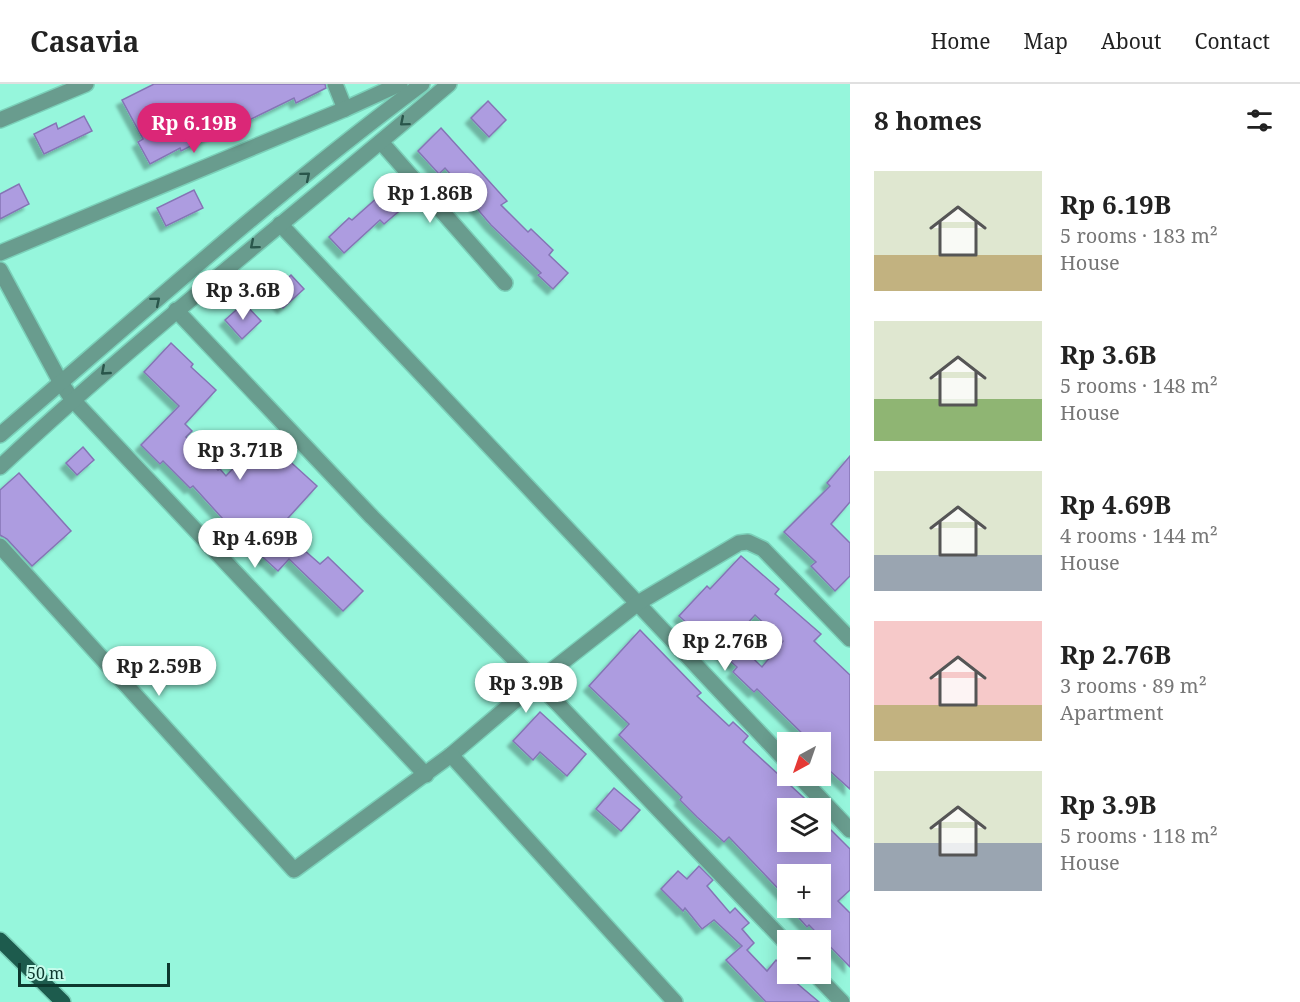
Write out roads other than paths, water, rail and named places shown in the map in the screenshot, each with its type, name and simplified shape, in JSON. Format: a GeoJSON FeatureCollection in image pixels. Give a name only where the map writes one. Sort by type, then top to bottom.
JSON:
{"type":"FeatureCollection","features":[{"type":"Feature","properties":{"kind":"main road"},"geometry":{"type":"LineString","coordinates":[[0,940],[63,1002]]}},
{"type":"Feature","properties":{"kind":"street"},"geometry":{"type":"LineString","coordinates":[[0,120],[86,84]]}},
{"type":"Feature","properties":{"kind":"street"},"geometry":{"type":"LineString","coordinates":[[335,84],[345,110]]}},
{"type":"Feature","properties":{"kind":"street"},"geometry":{"type":"LineString","coordinates":[[0,253],[345,110],[400,84]]}},
{"type":"Feature","properties":{"kind":"street"},"geometry":{"type":"LineString","coordinates":[[0,435],[147,308],[355,134],[422,84]]}},
{"type":"Feature","properties":{"kind":"street"},"geometry":{"type":"LineString","coordinates":[[0,467],[72,399],[176,310],[449,84]]}},
{"type":"Feature","properties":{"kind":"street"},"geometry":{"type":"LineString","coordinates":[[381,142],[505,283]]}},
{"type":"Feature","properties":{"kind":"street"},"geometry":{"type":"LineString","coordinates":[[280,224],[777,751]]}},
{"type":"Feature","properties":{"kind":"street"},"geometry":{"type":"LineString","coordinates":[[0,270],[61,383],[72,399],[426,774]]}},
{"type":"Feature","properties":{"kind":"street"},"geometry":{"type":"LineString","coordinates":[[176,310],[372,516],[537,682],[777,933]]}},
{"type":"Feature","properties":{"kind":"street"},"geometry":{"type":"LineString","coordinates":[[0,546],[294,870],[451,755],[537,682],[638,603],[740,543],[748,542],[763,549],[848,632]]}},
{"type":"Feature","properties":{"kind":"street"},"geometry":{"type":"LineString","coordinates":[[451,755],[675,1002]]}},
{"type":"Feature","properties":{"kind":"street"},"geometry":{"type":"LineString","coordinates":[[808,786],[850,830]]}},
{"type":"Feature","properties":{"kind":"street"},"geometry":{"type":"LineString","coordinates":[[824,984],[842,1002]]}}]}
